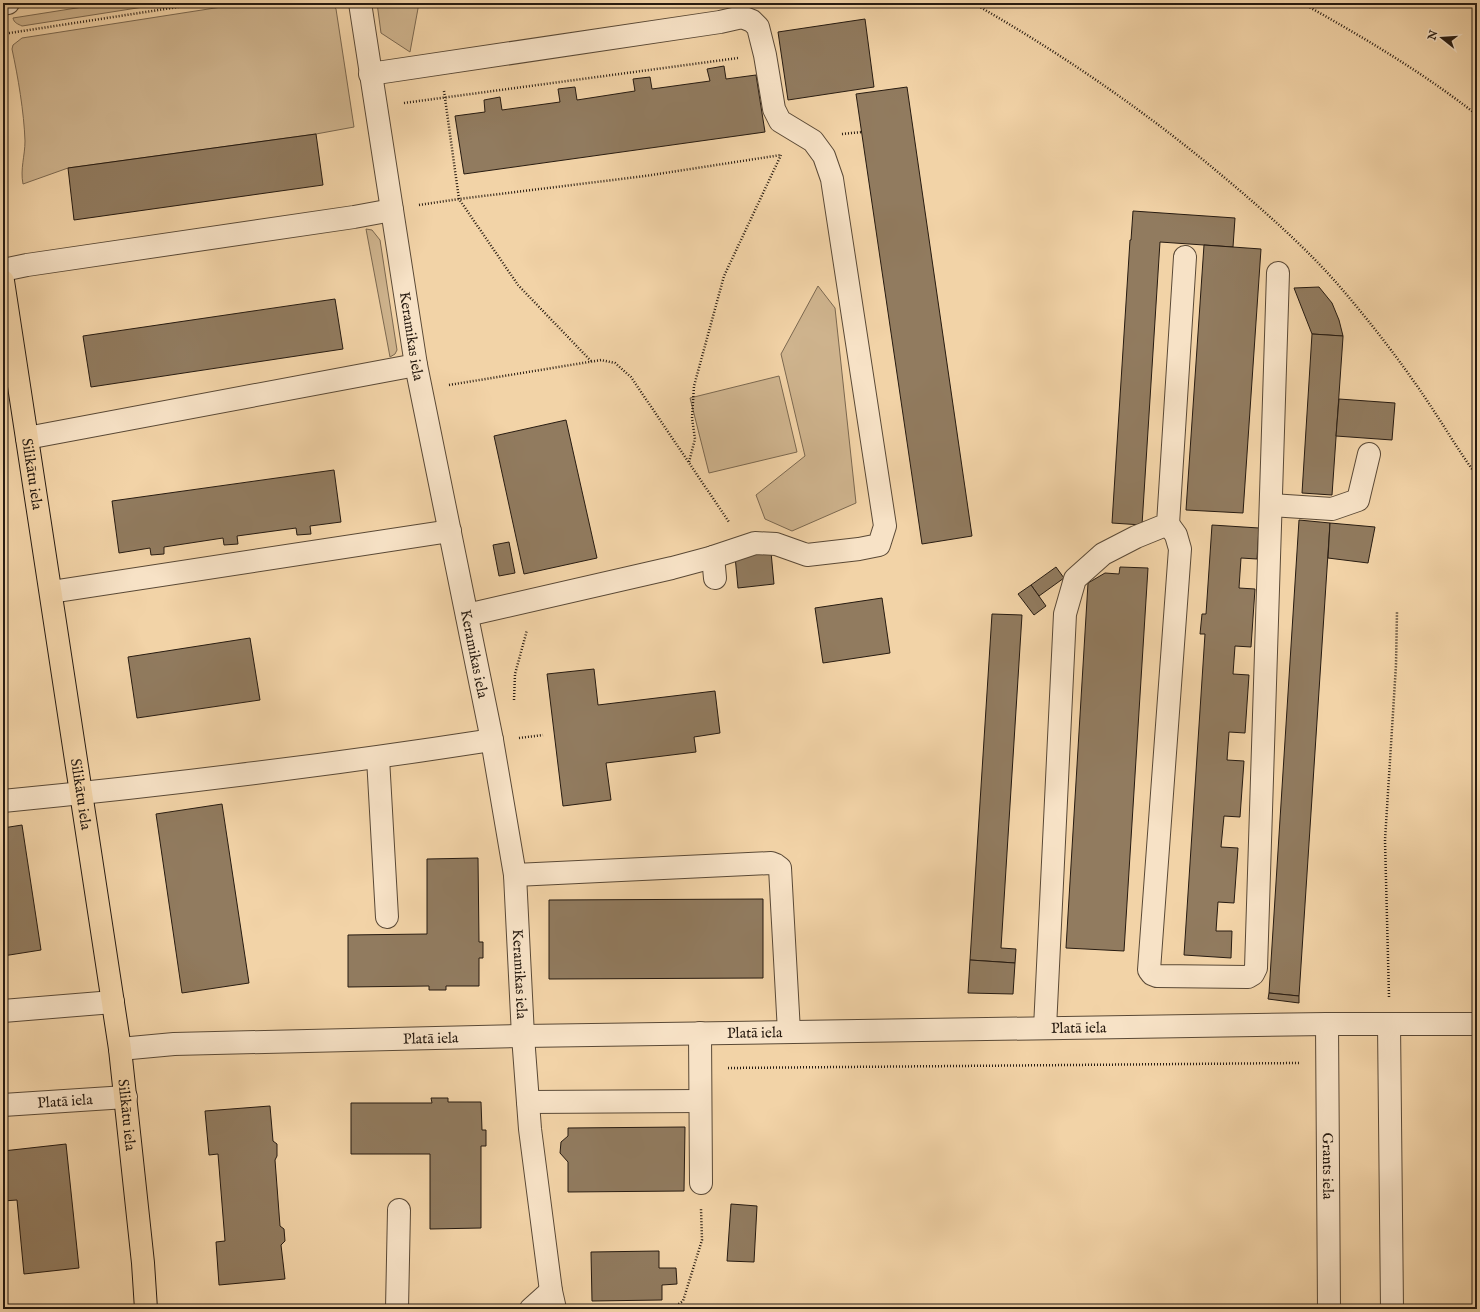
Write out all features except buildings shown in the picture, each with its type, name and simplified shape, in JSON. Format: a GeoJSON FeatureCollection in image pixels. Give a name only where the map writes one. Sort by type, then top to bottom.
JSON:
{"type":"FeatureCollection","features":[{"type":"Feature","properties":{"kind":"main road","name":"Silikātu iela"},"geometry":{"type":"LineString","coordinates":[[3,281],[10,375],[27,438],[120,1049],[143,1263],[146,1309]]}},
{"type":"Feature","properties":{"kind":"street"},"geometry":{"type":"LineString","coordinates":[[3,4],[8,3]]}},
{"type":"Feature","properties":{"kind":"street","name":"Keramikas iela"},"geometry":{"type":"LineString","coordinates":[[360,3],[420,390],[468,615],[492,740],[515,875],[530,1129],[553,1300]]}},
{"type":"Feature","properties":{"kind":"street"},"geometry":{"type":"LineString","coordinates":[[468,615],[672,568],[714,567],[755,542],[776,544],[807,555],[859,549],[879,545],[885,526],[832,179],[824,156],[813,141],[780,121],[774,109],[765,54],[754,3]]}},
{"type":"Feature","properties":{"kind":"street"},"geometry":{"type":"LineString","coordinates":[[370,74],[720,22],[742,17],[752,21],[758,27]]}},
{"type":"Feature","properties":{"kind":"street"},"geometry":{"type":"LineString","coordinates":[[3,270],[27,265],[354,217],[392,210]]}},
{"type":"Feature","properties":{"kind":"street"},"geometry":{"type":"LineString","coordinates":[[1185,257],[1168,524],[1176,535],[1180,549],[1149,970],[1152,974],[1157,976],[1248,977],[1253,974],[1256,968],[1278,273]]}},
{"type":"Feature","properties":{"kind":"street"},"geometry":{"type":"LineString","coordinates":[[27,438],[416,365]]}},
{"type":"Feature","properties":{"kind":"street"},"geometry":{"type":"LineString","coordinates":[[1271,505],[1332,509],[1358,500],[1369,454]]}},
{"type":"Feature","properties":{"kind":"street"},"geometry":{"type":"LineString","coordinates":[[1045,1028],[1065,614],[1075,579],[1102,554],[1136,537],[1168,524]]}},
{"type":"Feature","properties":{"kind":"street"},"geometry":{"type":"LineString","coordinates":[[51,592],[450,531]]}},
{"type":"Feature","properties":{"kind":"street"},"geometry":{"type":"LineString","coordinates":[[3,801],[378,758],[492,740]]}},
{"type":"Feature","properties":{"kind":"street"},"geometry":{"type":"LineString","coordinates":[[378,758],[387,917]]}},
{"type":"Feature","properties":{"kind":"street"},"geometry":{"type":"LineString","coordinates":[[515,875],[771,863],[776,865],[780,868],[789,1032]]}},
{"type":"Feature","properties":{"kind":"street"},"geometry":{"type":"LineString","coordinates":[[3,1011],[113,1002]]}},
{"type":"Feature","properties":{"kind":"street","name":"Platā iela"},"geometry":{"type":"LineString","coordinates":[[120,1049],[174,1044],[524,1036],[1327,1024],[1477,1024]]}},
{"type":"Feature","properties":{"kind":"street","name":"Grants iela"},"geometry":{"type":"LineString","coordinates":[[1327,1024],[1329,1309]]}},
{"type":"Feature","properties":{"kind":"street"},"geometry":{"type":"LineString","coordinates":[[1389,1024],[1392,1309]]}},
{"type":"Feature","properties":{"kind":"street"},"geometry":{"type":"LineString","coordinates":[[700,1033],[701,1183]]}},
{"type":"Feature","properties":{"kind":"street","name":"Platā iela"},"geometry":{"type":"LineString","coordinates":[[3,1106],[126,1098]]}},
{"type":"Feature","properties":{"kind":"street"},"geometry":{"type":"LineString","coordinates":[[528,1102],[700,1102]]}},
{"type":"Feature","properties":{"kind":"street"},"geometry":{"type":"LineString","coordinates":[[397,1309],[399,1210]]}},
{"type":"Feature","properties":{"kind":"street"},"geometry":{"type":"LineString","coordinates":[[531,1309],[553,1300]]}},
{"type":"Feature","properties":{"kind":"path"},"geometry":{"type":"LineString","coordinates":[[3,34],[204,3]]}},
{"type":"Feature","properties":{"kind":"path"},"geometry":{"type":"LineString","coordinates":[[973,3],[1018,29],[1106,86],[1132,105],[1176,138],[1243,193],[1294,238],[1334,281],[1383,341],[1431,406],[1477,476]]}},
{"type":"Feature","properties":{"kind":"path"},"geometry":{"type":"LineString","coordinates":[[1302,3],[1365,39],[1416,71],[1477,115]]}},
{"type":"Feature","properties":{"kind":"path"},"geometry":{"type":"LineString","coordinates":[[376,107],[765,54]]}},
{"type":"Feature","properties":{"kind":"path"},"geometry":{"type":"LineString","coordinates":[[440,64],[459,199],[518,286],[592,361]]}},
{"type":"Feature","properties":{"kind":"path"},"geometry":{"type":"LineString","coordinates":[[392,210],[459,199],[645,176],[781,155],[724,276],[694,386],[692,418],[695,439],[689,463]]}},
{"type":"Feature","properties":{"kind":"path"},"geometry":{"type":"LineString","coordinates":[[420,390],[592,361],[601,360],[614,363],[631,376],[729,521],[740,532],[755,542]]}},
{"type":"Feature","properties":{"kind":"path"},"geometry":{"type":"LineString","coordinates":[[514,702],[515,674],[525,634],[542,598]]}},
{"type":"Feature","properties":{"kind":"path"},"geometry":{"type":"LineString","coordinates":[[1389,1024],[1385,840],[1395,673],[1397,612]]}},
{"type":"Feature","properties":{"kind":"path"},"geometry":{"type":"LineString","coordinates":[[700,1068],[1328,1063]]}},
{"type":"Feature","properties":{"kind":"path"},"geometry":{"type":"LineString","coordinates":[[671,1309],[683,1301],[702,1240],[701,1183]]}},
{"type":"Feature","properties":{"kind":"shaded area"},"geometry":{"type":"Polygon","coordinates":[[[108,3],[169,3],[22,26],[15,22],[13,18],[108,3]]]}},
{"type":"Feature","properties":{"kind":"shaded area"},"geometry":{"type":"Polygon","coordinates":[[[247,3],[332,3],[336,9],[354,127],[316,134],[68,168],[23,184],[22,173],[25,141],[20,95],[12,49],[13,45],[22,38],[247,3]]]}},
{"type":"Feature","properties":{"kind":"shaded area"},"geometry":{"type":"Polygon","coordinates":[[[377,3],[419,3],[410,52],[381,33],[377,3]]]}},
{"type":"Feature","properties":{"kind":"shaded area"},"geometry":{"type":"Polygon","coordinates":[[[366,229],[372,230],[380,240],[397,350],[395,354],[390,357],[366,229]]]}},
{"type":"Feature","properties":{"kind":"shaded area"},"geometry":{"type":"Polygon","coordinates":[[[818,286],[835,308],[856,503],[792,531],[765,519],[756,495],[805,456],[781,354],[818,286]]]}},
{"type":"Feature","properties":{"kind":"shaded area"},"geometry":{"type":"Polygon","coordinates":[[[779,376],[797,452],[709,473],[690,398],[779,376]]]}}]}
